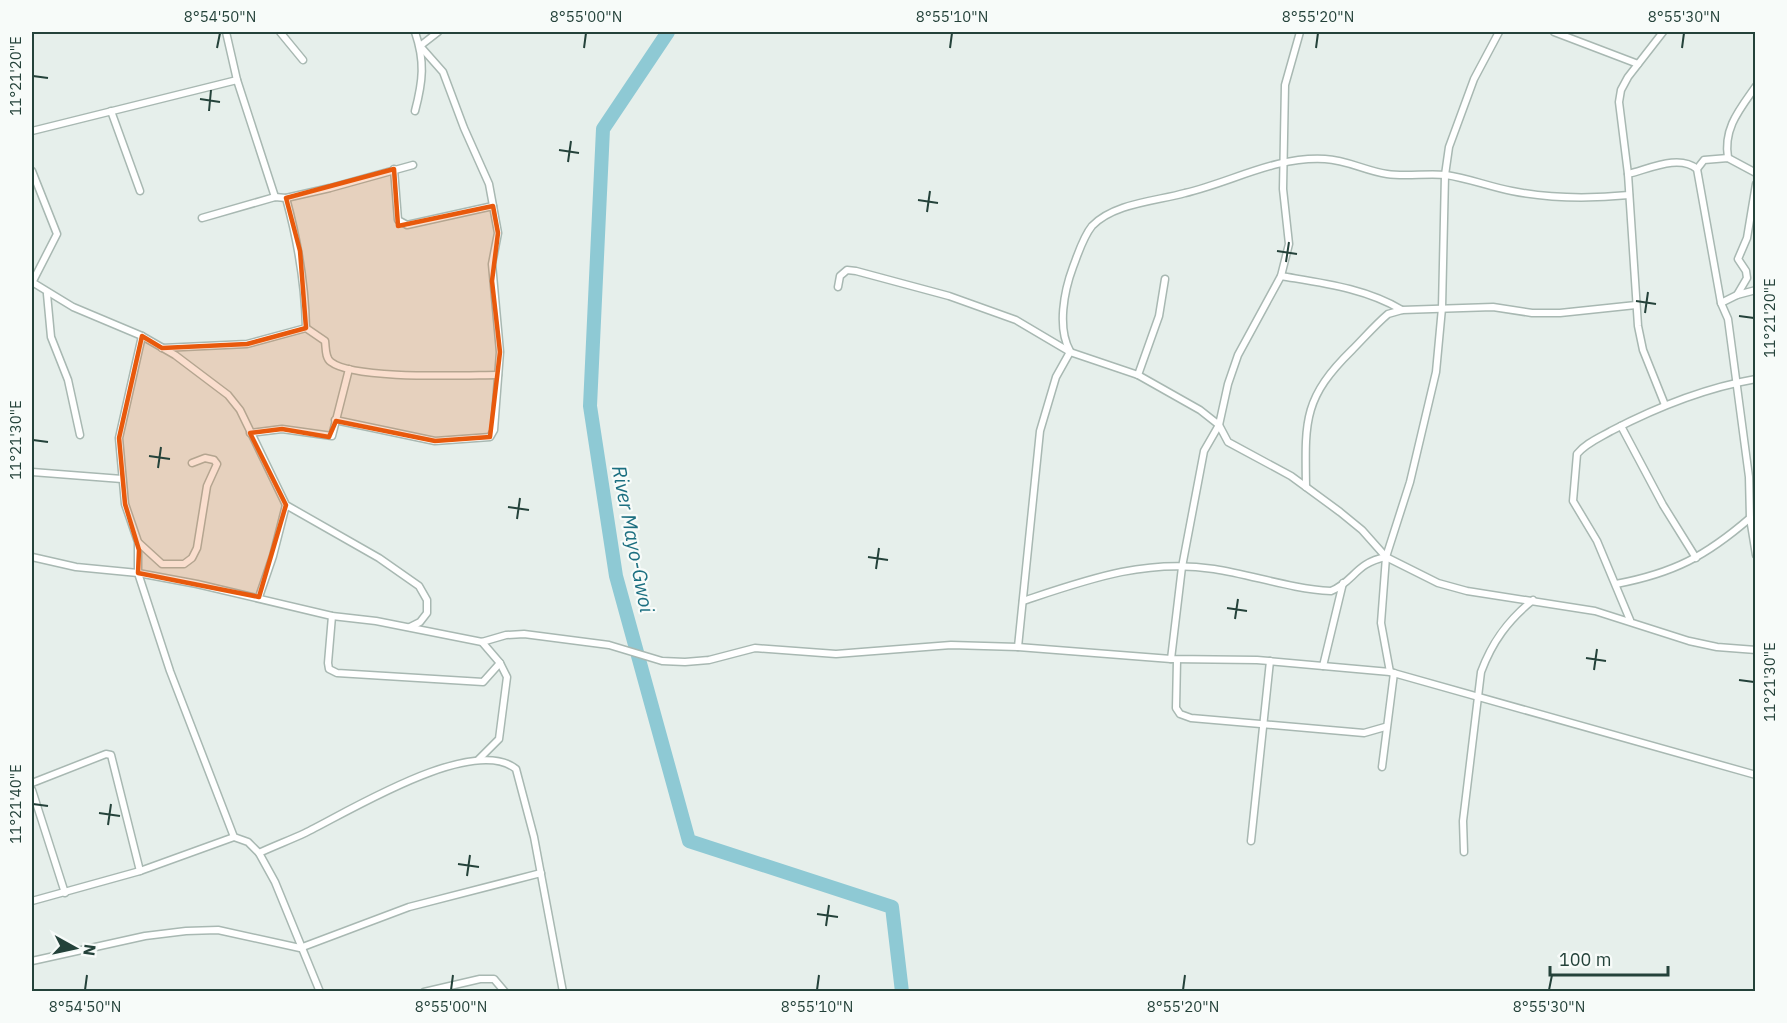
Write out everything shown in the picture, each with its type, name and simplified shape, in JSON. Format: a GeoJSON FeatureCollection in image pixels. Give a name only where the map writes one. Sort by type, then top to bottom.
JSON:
{"type":"FeatureCollection","features":[{"type":"Feature","properties":{"kind":"street"},"geometry":{"type":"LineString","coordinates":[[226,32],[237,80],[275,197]]}},
{"type":"Feature","properties":{"kind":"street"},"geometry":{"type":"LineString","coordinates":[[280,32],[303,60]]}},
{"type":"Feature","properties":{"kind":"street"},"geometry":{"type":"LineString","coordinates":[[415,32],[420,46],[423,81],[415,111]]}},
{"type":"Feature","properties":{"kind":"street"},"geometry":{"type":"LineString","coordinates":[[420,46],[438,32]]}},
{"type":"Feature","properties":{"kind":"street"},"geometry":{"type":"LineString","coordinates":[[1300,32],[1285,85],[1283,189],[1289,244],[1281,276],[1238,355],[1228,384],[1219,425],[1204,451],[1182,567],[1174,659],[1176,708],[1180,714],[1191,718],[1364,732],[1385,727]]}},
{"type":"Feature","properties":{"kind":"street"},"geometry":{"type":"LineString","coordinates":[[1382,767],[1392,672],[1381,623],[1386,557],[1410,482],[1436,372],[1442,308],[1445,175],[1449,147],[1457,120],[1474,79],[1499,32]]}},
{"type":"Feature","properties":{"kind":"street"},"geometry":{"type":"LineString","coordinates":[[1554,32],[1638,64]]}},
{"type":"Feature","properties":{"kind":"street"},"geometry":{"type":"LineString","coordinates":[[1663,32],[1621,90],[1619,102],[1628,174],[1636,305],[1643,350],[1665,405]]}},
{"type":"Feature","properties":{"kind":"street"},"geometry":{"type":"LineString","coordinates":[[335,420],[435,441],[490,437],[494,430],[499,332],[492,281],[498,233],[489,184],[464,128],[451,88],[443,72],[420,46]]}},
{"type":"Feature","properties":{"kind":"street"},"geometry":{"type":"LineString","coordinates":[[32,131],[237,80]]}},
{"type":"Feature","properties":{"kind":"street"},"geometry":{"type":"LineString","coordinates":[[1728,158],[1726,145],[1728,129],[1755,86]]}},
{"type":"Feature","properties":{"kind":"street"},"geometry":{"type":"LineString","coordinates":[[111,111],[140,191]]}},
{"type":"Feature","properties":{"kind":"street"},"geometry":{"type":"LineString","coordinates":[[1697,169],[1704,160],[1728,158],[1755,173]]}},
{"type":"Feature","properties":{"kind":"street"},"geometry":{"type":"LineString","coordinates":[[1070,352],[1066,344],[1063,314],[1072,271],[1092,226],[1110,214],[1131,206],[1187,193],[1257,169],[1285,162],[1324,159],[1388,174],[1445,175],[1548,197],[1588,199],[1629,195]]}},
{"type":"Feature","properties":{"kind":"street"},"geometry":{"type":"LineString","coordinates":[[1628,174],[1679,162],[1690,163],[1697,169],[1721,303],[1728,319],[1734,383],[1749,477],[1750,518],[1755,555]]}},
{"type":"Feature","properties":{"kind":"street"},"geometry":{"type":"LineString","coordinates":[[202,218],[275,197],[286,198],[413,165]]}},
{"type":"Feature","properties":{"kind":"street"},"geometry":{"type":"LineString","coordinates":[[394,169],[398,220],[401,224],[493,206]]}},
{"type":"Feature","properties":{"kind":"street"},"geometry":{"type":"LineString","coordinates":[[32,171],[57,234],[32,283],[47,294],[142,336],[228,394],[240,410],[286,505],[379,558],[419,586],[427,600],[427,613],[420,622],[410,627]]}},
{"type":"Feature","properties":{"kind":"street"},"geometry":{"type":"LineString","coordinates":[[1737,295],[1747,278],[1746,271],[1738,259],[1747,238],[1755,184]]}},
{"type":"Feature","properties":{"kind":"street"},"geometry":{"type":"LineString","coordinates":[[286,198],[300,251],[305,285],[306,328]]}},
{"type":"Feature","properties":{"kind":"street"},"geometry":{"type":"LineString","coordinates":[[838,287],[840,276],[847,270],[867,272],[949,296],[1016,320],[1070,352],[1137,375],[1200,410],[1219,425],[1228,442],[1306,487],[1362,530],[1386,557],[1438,583],[1467,591],[1573,606],[1630,620],[1689,641],[1726,648],[1755,650]]}},
{"type":"Feature","properties":{"kind":"street"},"geometry":{"type":"LineString","coordinates":[[1281,276],[1328,284],[1376,296],[1402,310]]}},
{"type":"Feature","properties":{"kind":"street"},"geometry":{"type":"LineString","coordinates":[[1137,375],[1159,316],[1165,279]]}},
{"type":"Feature","properties":{"kind":"street"},"geometry":{"type":"LineString","coordinates":[[1721,303],[1755,290]]}},
{"type":"Feature","properties":{"kind":"street"},"geometry":{"type":"LineString","coordinates":[[47,294],[51,337],[68,380],[80,435]]}},
{"type":"Feature","properties":{"kind":"street"},"geometry":{"type":"LineString","coordinates":[[1306,487],[1306,428],[1314,398],[1327,375],[1389,314],[1402,310],[1442,308],[1493,308],[1532,313],[1560,313],[1636,305]]}},
{"type":"Feature","properties":{"kind":"street"},"geometry":{"type":"LineString","coordinates":[[162,348],[247,344],[306,328],[325,341],[327,357],[332,363],[349,369],[399,375],[498,375]]}},
{"type":"Feature","properties":{"kind":"street"},"geometry":{"type":"LineString","coordinates":[[142,336],[119,438],[125,504],[138,542],[138,573],[170,671],[234,837]]}},
{"type":"Feature","properties":{"kind":"street"},"geometry":{"type":"LineString","coordinates":[[1018,647],[1040,431],[1056,377],[1070,352]]}},
{"type":"Feature","properties":{"kind":"street"},"geometry":{"type":"LineString","coordinates":[[250,433],[282,429],[329,437],[332,435],[349,369]]}},
{"type":"Feature","properties":{"kind":"street"},"geometry":{"type":"LineString","coordinates":[[1630,620],[1597,542],[1575,507],[1572,495],[1577,454],[1589,443],[1665,405],[1734,383],[1755,379]]}},
{"type":"Feature","properties":{"kind":"street"},"geometry":{"type":"LineString","coordinates":[[1621,426],[1663,505],[1696,558]]}},
{"type":"Feature","properties":{"kind":"street"},"geometry":{"type":"LineString","coordinates":[[138,542],[162,564],[184,564],[192,558],[197,548],[207,486],[217,464],[214,459],[205,458],[192,463]]}},
{"type":"Feature","properties":{"kind":"street"},"geometry":{"type":"LineString","coordinates":[[32,472],[122,479]]}},
{"type":"Feature","properties":{"kind":"street"},"geometry":{"type":"LineString","coordinates":[[258,597],[273,556],[286,505]]}},
{"type":"Feature","properties":{"kind":"street"},"geometry":{"type":"LineString","coordinates":[[1616,584],[1666,572],[1696,558],[1710,551],[1750,518]]}},
{"type":"Feature","properties":{"kind":"street"},"geometry":{"type":"LineString","coordinates":[[32,557],[76,567],[138,573],[258,597],[332,616],[410,627],[482,642],[506,635],[524,634],[609,645],[662,661],[686,663],[755,648],[836,654],[892,651],[924,646],[1018,647],[1174,659],[1270,661],[1392,672],[1477,694],[1755,775]]}},
{"type":"Feature","properties":{"kind":"street"},"geometry":{"type":"LineString","coordinates":[[1023,601],[1110,573],[1161,566],[1213,569],[1318,591],[1331,591],[1370,560],[1386,557]]}},
{"type":"Feature","properties":{"kind":"street"},"geometry":{"type":"LineString","coordinates":[[1323,666],[1343,583]]}},
{"type":"Feature","properties":{"kind":"street"},"geometry":{"type":"LineString","coordinates":[[1464,852],[1463,821],[1477,694],[1488,652],[1516,614],[1533,600]]}},
{"type":"Feature","properties":{"kind":"street"},"geometry":{"type":"LineString","coordinates":[[332,616],[328,663],[329,669],[337,673],[405,675],[470,683],[483,682],[500,663]]}},
{"type":"Feature","properties":{"kind":"street"},"geometry":{"type":"LineString","coordinates":[[478,759],[499,739],[507,677],[500,663],[482,642]]}},
{"type":"Feature","properties":{"kind":"street"},"geometry":{"type":"LineString","coordinates":[[1251,841],[1270,661]]}},
{"type":"Feature","properties":{"kind":"street"},"geometry":{"type":"LineString","coordinates":[[32,783],[106,754],[111,755],[140,871]]}},
{"type":"Feature","properties":{"kind":"street"},"geometry":{"type":"LineString","coordinates":[[259,853],[416,777],[478,759],[499,760],[516,769],[541,873],[563,992]]}},
{"type":"Feature","properties":{"kind":"street"},"geometry":{"type":"LineString","coordinates":[[32,790],[65,893]]}},
{"type":"Feature","properties":{"kind":"street"},"geometry":{"type":"LineString","coordinates":[[32,902],[140,871],[234,837],[248,842],[259,853],[275,882],[300,948],[320,992]]}},
{"type":"Feature","properties":{"kind":"street"},"geometry":{"type":"LineString","coordinates":[[32,961],[145,936],[186,931],[218,930],[300,948],[409,907],[541,873]]}},
{"type":"Feature","properties":{"kind":"street"},"geometry":{"type":"LineString","coordinates":[[424,992],[480,979],[494,979],[506,992]]}},
{"type":"Feature","properties":{"kind":"highlighted area"},"geometry":{"type":"Polygon","coordinates":[[[394,169],[398,226],[493,206],[498,233],[492,281],[500,352],[490,437],[435,441],[336,421],[329,437],[282,429],[250,433],[286,505],[259,597],[138,573],[139,550],[125,504],[119,438],[142,336],[162,348],[247,344],[306,328],[300,251],[286,198],[394,169]]]}},
{"type":"Feature","properties":{"kind":"waterway","name":"River Mayo-Gwoi"},"geometry":{"type":"LineString","coordinates":[[668,32],[603,129],[590,406],[616,576],[689,841],[892,907],[902,992]]}}]}
